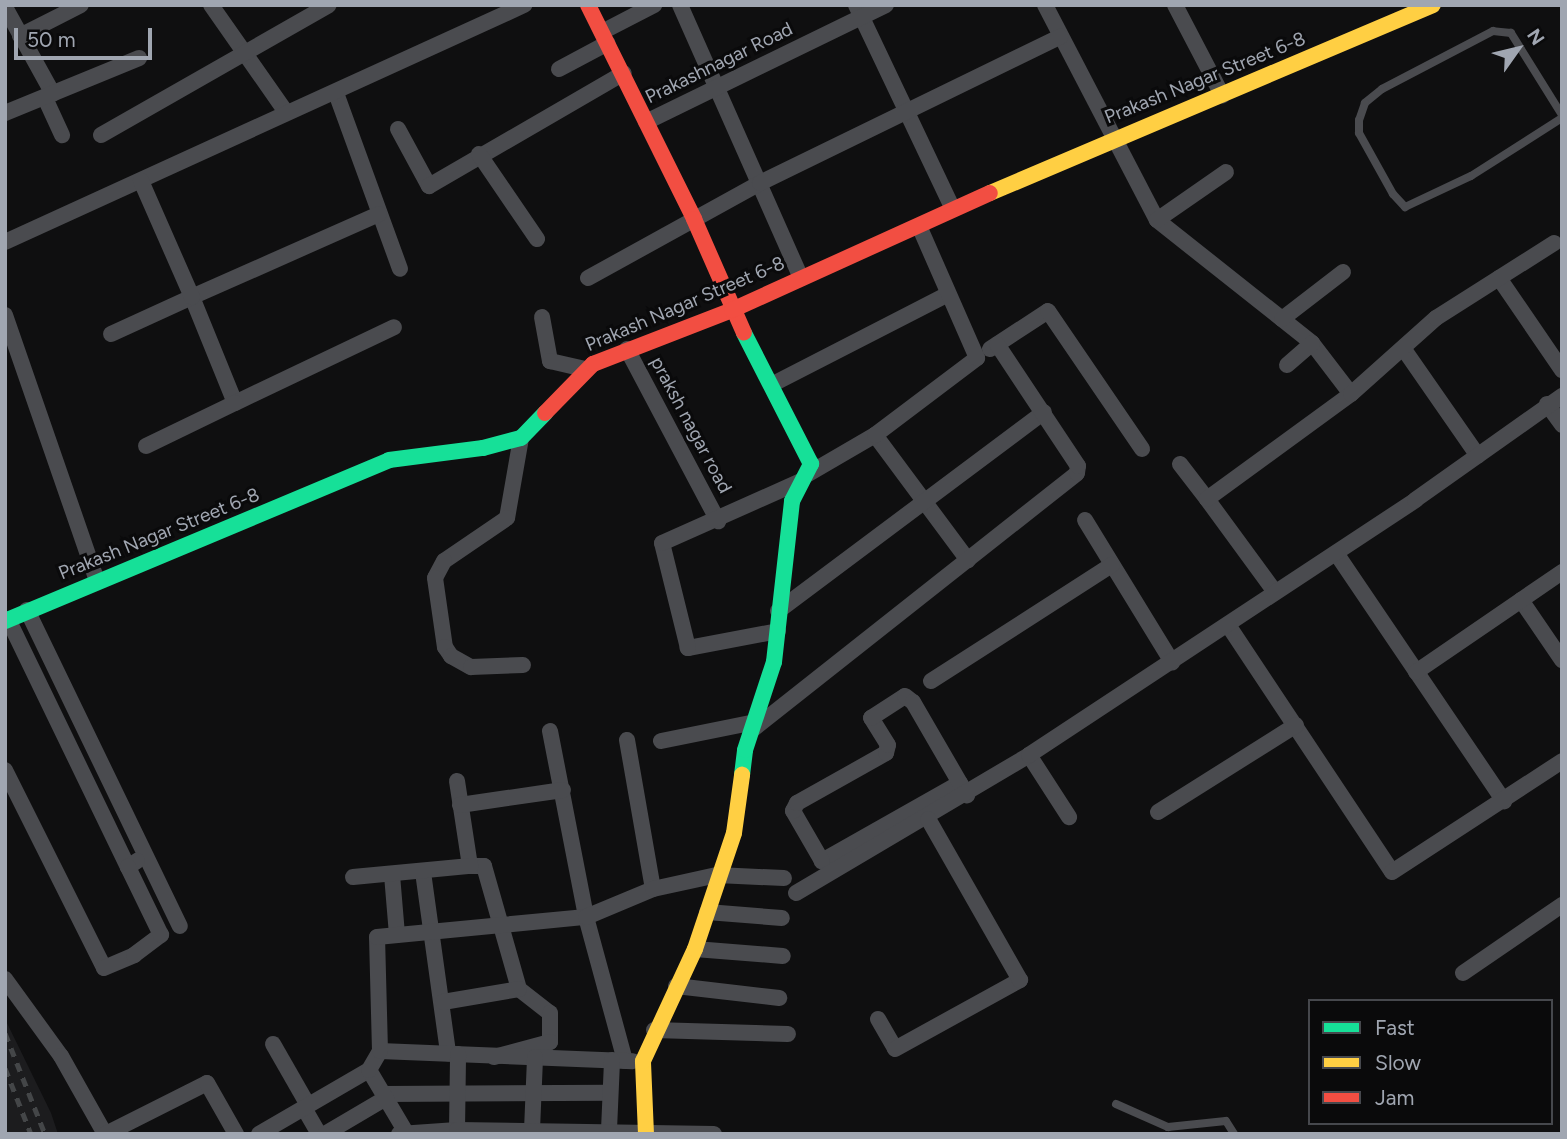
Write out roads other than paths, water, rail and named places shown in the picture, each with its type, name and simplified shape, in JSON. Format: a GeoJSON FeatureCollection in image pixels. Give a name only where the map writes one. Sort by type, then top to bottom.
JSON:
{"type":"FeatureCollection","features":[{"type":"Feature","properties":{"kind":"street"},"geometry":{"type":"LineString","coordinates":[[20,36],[81,5]]}},
{"type":"Feature","properties":{"kind":"street"},"geometry":{"type":"LineString","coordinates":[[211,5],[286,112]]}},
{"type":"Feature","properties":{"kind":"street"},"geometry":{"type":"LineString","coordinates":[[101,135],[329,5]]}},
{"type":"Feature","properties":{"kind":"street"},"geometry":{"type":"LineString","coordinates":[[5,242],[524,5]]}},
{"type":"Feature","properties":{"kind":"street"},"geometry":{"type":"LineString","coordinates":[[588,5],[694,219],[732,310],[808,453],[804,477],[792,501],[774,662],[753,726],[734,833],[717,876],[695,949],[654,1030],[643,1061],[646,1133]]}},
{"type":"Feature","properties":{"kind":"street"},"geometry":{"type":"LineString","coordinates":[[559,69],[654,5]]}},
{"type":"Feature","properties":{"kind":"street"},"geometry":{"type":"LineString","coordinates":[[680,5],[801,278]]}},
{"type":"Feature","properties":{"kind":"street","name":"Prakashnagar Road"},"geometry":{"type":"LineString","coordinates":[[646,122],[859,12],[886,5]]}},
{"type":"Feature","properties":{"kind":"street"},"geometry":{"type":"LineString","coordinates":[[1045,5],[1157,220],[1312,343],[1351,394]]}},
{"type":"Feature","properties":{"kind":"street"},"geometry":{"type":"LineString","coordinates":[[1175,5],[1222,96]]}},
{"type":"Feature","properties":{"kind":"street","name":"Prakash Nagar Street 6-8"},"geometry":{"type":"LineString","coordinates":[[8,626],[27,610],[97,580],[255,520],[389,460],[483,448],[521,438],[584,369],[627,349],[732,310],[1114,137],[1222,96],[1433,5]]}},
{"type":"Feature","properties":{"kind":"street"},"geometry":{"type":"LineString","coordinates":[[5,7],[49,96],[62,135]]}},
{"type":"Feature","properties":{"kind":"street"},"geometry":{"type":"LineString","coordinates":[[859,12],[953,209]]}},
{"type":"Feature","properties":{"kind":"street"},"geometry":{"type":"LineString","coordinates":[[588,278],[760,183],[1060,37]]}},
{"type":"Feature","properties":{"kind":"street"},"geometry":{"type":"LineString","coordinates":[[5,113],[139,58]]}},
{"type":"Feature","properties":{"kind":"street"},"geometry":{"type":"LineString","coordinates":[[398,129],[429,186],[479,154],[624,73]]}},
{"type":"Feature","properties":{"kind":"street"},"geometry":{"type":"LineString","coordinates":[[336,93],[400,269]]}},
{"type":"Feature","properties":{"kind":"street"},"geometry":{"type":"LineString","coordinates":[[479,154],[537,239]]}},
{"type":"Feature","properties":{"kind":"street"},"geometry":{"type":"LineString","coordinates":[[1157,220],[1226,172]]}},
{"type":"Feature","properties":{"kind":"street"},"geometry":{"type":"LineString","coordinates":[[141,181],[235,403]]}},
{"type":"Feature","properties":{"kind":"street"},"geometry":{"type":"LineString","coordinates":[[111,334],[379,214]]}},
{"type":"Feature","properties":{"kind":"street"},"geometry":{"type":"LineString","coordinates":[[919,226],[976,358]]}},
{"type":"Feature","properties":{"kind":"street"},"geometry":{"type":"LineString","coordinates":[[1206,499],[1351,394],[1436,318],[1553,243]]}},
{"type":"Feature","properties":{"kind":"street"},"geometry":{"type":"LineString","coordinates":[[1282,319],[1343,272]]}},
{"type":"Feature","properties":{"kind":"street"},"geometry":{"type":"LineString","coordinates":[[1499,278],[1562,370]]}},
{"type":"Feature","properties":{"kind":"street"},"geometry":{"type":"LineString","coordinates":[[771,385],[948,294]]}},
{"type":"Feature","properties":{"kind":"street"},"geometry":{"type":"LineString","coordinates":[[778,631],[688,648],[662,543],[718,521],[804,477],[875,435],[976,358],[1048,311],[1142,449]]}},
{"type":"Feature","properties":{"kind":"street"},"geometry":{"type":"LineString","coordinates":[[5,315],[97,580]]}},
{"type":"Feature","properties":{"kind":"street"},"geometry":{"type":"LineString","coordinates":[[542,317],[550,361],[584,369]]}},
{"type":"Feature","properties":{"kind":"street"},"geometry":{"type":"LineString","coordinates":[[146,446],[394,327]]}},
{"type":"Feature","properties":{"kind":"street"},"geometry":{"type":"LineString","coordinates":[[1287,365],[1312,343]]}},
{"type":"Feature","properties":{"kind":"street"},"geometry":{"type":"LineString","coordinates":[[661,741],[753,726],[1077,473],[1078,466],[997,345]]}},
{"type":"Feature","properties":{"kind":"street"},"geometry":{"type":"LineString","coordinates":[[1403,348],[1478,456]]}},
{"type":"Feature","properties":{"kind":"street","name":"praksh nagar road"},"geometry":{"type":"LineString","coordinates":[[627,349],[718,521]]}},
{"type":"Feature","properties":{"kind":"street"},"geometry":{"type":"LineString","coordinates":[[796,893],[826,868],[963,789],[1029,755],[1172,662],[1478,456],[1554,400],[1562,425]]}},
{"type":"Feature","properties":{"kind":"street"},"geometry":{"type":"LineString","coordinates":[[778,611],[1044,412]]}},
{"type":"Feature","properties":{"kind":"street"},"geometry":{"type":"LineString","coordinates":[[875,435],[927,500],[968,560]]}},
{"type":"Feature","properties":{"kind":"street"},"geometry":{"type":"LineString","coordinates":[[521,438],[507,519],[444,561],[435,578],[444,647],[451,656],[471,667],[523,666]]}},
{"type":"Feature","properties":{"kind":"street"},"geometry":{"type":"LineString","coordinates":[[1180,464],[1275,592]]}},
{"type":"Feature","properties":{"kind":"street"},"geometry":{"type":"LineString","coordinates":[[1085,520],[1172,662]]}},
{"type":"Feature","properties":{"kind":"street"},"geometry":{"type":"LineString","coordinates":[[1336,553],[1504,802]]}},
{"type":"Feature","properties":{"kind":"street"},"geometry":{"type":"LineString","coordinates":[[931,681],[1112,565]]}},
{"type":"Feature","properties":{"kind":"street"},"geometry":{"type":"LineString","coordinates":[[1416,672],[1562,572]]}},
{"type":"Feature","properties":{"kind":"street"},"geometry":{"type":"LineString","coordinates":[[1521,600],[1562,660]]}},
{"type":"Feature","properties":{"kind":"street"},"geometry":{"type":"LineString","coordinates":[[27,610],[180,926]]}},
{"type":"Feature","properties":{"kind":"street"},"geometry":{"type":"LineString","coordinates":[[1228,625],[1392,872],[1504,802],[1562,761]]}},
{"type":"Feature","properties":{"kind":"street"},"geometry":{"type":"LineString","coordinates":[[5,770],[104,968],[134,955],[161,935],[8,626]]}},
{"type":"Feature","properties":{"kind":"street"},"geometry":{"type":"LineString","coordinates":[[826,868],[793,807],[886,753],[888,745],[872,715],[905,696],[913,702],[963,789]]}},
{"type":"Feature","properties":{"kind":"street"},"geometry":{"type":"LineString","coordinates":[[1158,812],[1296,725]]}},
{"type":"Feature","properties":{"kind":"street"},"geometry":{"type":"LineString","coordinates":[[550,731],[586,917],[619,1060],[610,1093],[609,1130]]}},
{"type":"Feature","properties":{"kind":"street"},"geometry":{"type":"LineString","coordinates":[[627,740],[653,889]]}},
{"type":"Feature","properties":{"kind":"street"},"geometry":{"type":"LineString","coordinates":[[1029,755],[1069,817]]}},
{"type":"Feature","properties":{"kind":"street"},"geometry":{"type":"LineString","coordinates":[[457,781],[470,866]]}},
{"type":"Feature","properties":{"kind":"street"},"geometry":{"type":"LineString","coordinates":[[826,868],[928,819],[963,789]]}},
{"type":"Feature","properties":{"kind":"street"},"geometry":{"type":"LineString","coordinates":[[460,805],[563,790]]}},
{"type":"Feature","properties":{"kind":"street"},"geometry":{"type":"LineString","coordinates":[[878,1019],[895,1049],[1020,980],[928,819]]}},
{"type":"Feature","properties":{"kind":"street"},"geometry":{"type":"LineString","coordinates":[[128,867],[145,856]]}},
{"type":"Feature","properties":{"kind":"street"},"geometry":{"type":"LineString","coordinates":[[353,877],[484,866],[519,989],[550,1013],[550,1042],[494,1057]]}},
{"type":"Feature","properties":{"kind":"street"},"geometry":{"type":"LineString","coordinates":[[423,872],[453,1054],[458,1095],[457,1130]]}},
{"type":"Feature","properties":{"kind":"street"},"geometry":{"type":"LineString","coordinates":[[392,875],[397,935]]}},
{"type":"Feature","properties":{"kind":"street"},"geometry":{"type":"LineString","coordinates":[[259,1134],[369,1070],[380,1051],[377,937],[586,917],[653,889],[717,876],[784,878]]}},
{"type":"Feature","properties":{"kind":"street"},"geometry":{"type":"LineString","coordinates":[[1464,973],[1562,905]]}},
{"type":"Feature","properties":{"kind":"street"},"geometry":{"type":"LineString","coordinates":[[707,912],[782,918]]}},
{"type":"Feature","properties":{"kind":"street"},"geometry":{"type":"LineString","coordinates":[[695,949],[783,956]]}},
{"type":"Feature","properties":{"kind":"street"},"geometry":{"type":"LineString","coordinates":[[5,979],[61,1056],[106,1134],[207,1083],[236,1134]]}},
{"type":"Feature","properties":{"kind":"street"},"geometry":{"type":"LineString","coordinates":[[676,986],[779,998]]}},
{"type":"Feature","properties":{"kind":"street"},"geometry":{"type":"LineString","coordinates":[[443,1002],[519,989]]}},
{"type":"Feature","properties":{"kind":"street"},"geometry":{"type":"LineString","coordinates":[[654,1030],[788,1034]]}},
{"type":"Feature","properties":{"kind":"street"},"geometry":{"type":"LineString","coordinates":[[273,1044],[319,1134]]}},
{"type":"Feature","properties":{"kind":"street"},"geometry":{"type":"LineString","coordinates":[[380,1051],[643,1061]]}},
{"type":"Feature","properties":{"kind":"street"},"geometry":{"type":"LineString","coordinates":[[533,1130],[535,1057]]}},
{"type":"Feature","properties":{"kind":"street"},"geometry":{"type":"LineString","coordinates":[[369,1070],[404,1133],[457,1130],[609,1130],[714,1134]]}},
{"type":"Feature","properties":{"kind":"street"},"geometry":{"type":"LineString","coordinates":[[325,1134],[385,1096],[610,1093]]}},
{"type":"Feature","properties":{"kind":"lane"},"geometry":{"type":"LineString","coordinates":[[1493,31],[1511,33],[1562,116],[1471,176],[1405,207],[1359,133],[1359,120],[1366,103],[1382,89],[1493,31]]}},
{"type":"Feature","properties":{"kind":"lane"},"geometry":{"type":"LineString","coordinates":[[1116,1104],[1168,1127],[1226,1121],[1234,1134]]}},
{"type":"Feature","properties":{"kind":"railway"},"geometry":{"type":"LineString","coordinates":[[5,1033],[45,1134]]}},
{"type":"Feature","properties":{"kind":"railway"},"geometry":{"type":"LineString","coordinates":[[5,1068],[31,1134]]}}]}
